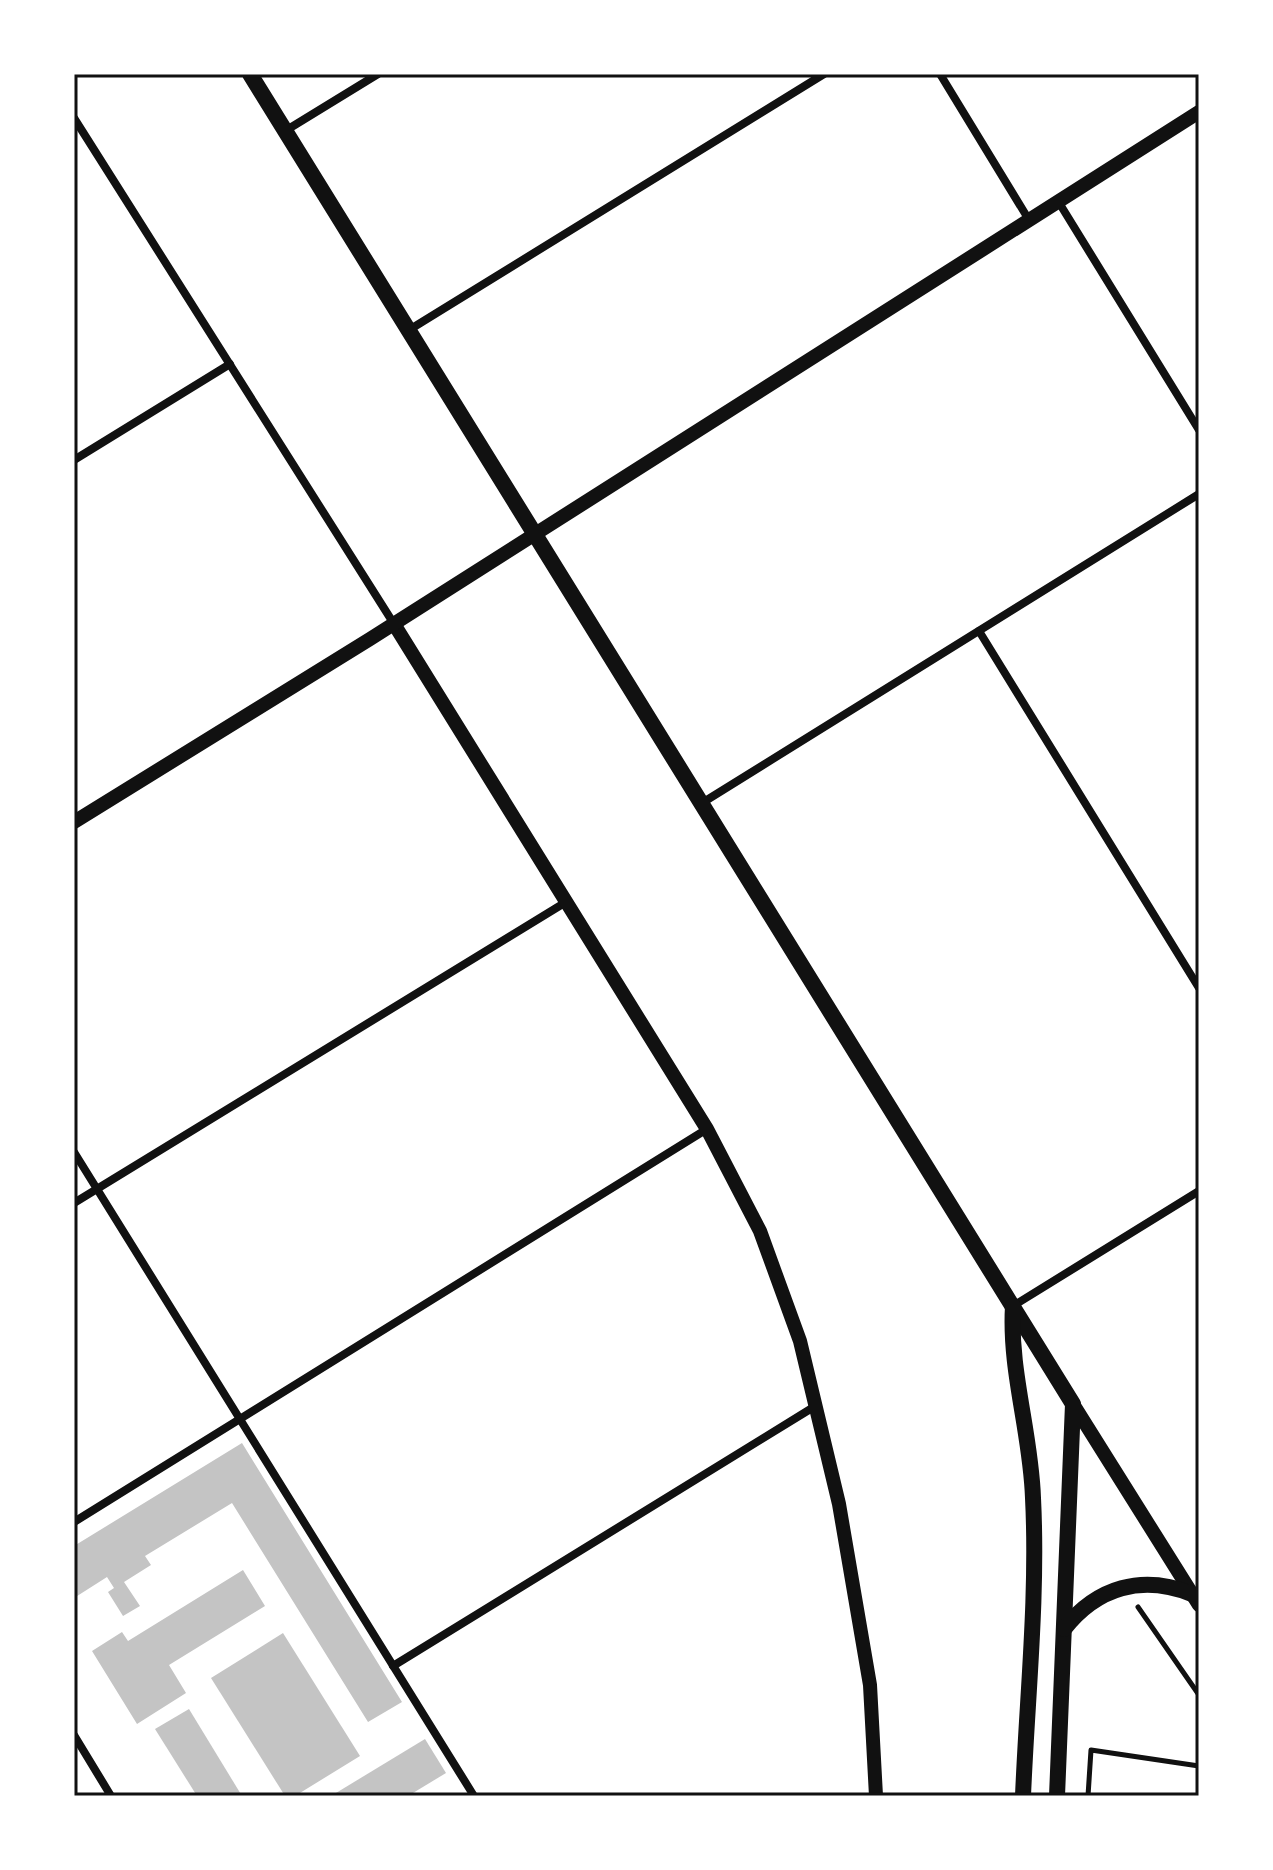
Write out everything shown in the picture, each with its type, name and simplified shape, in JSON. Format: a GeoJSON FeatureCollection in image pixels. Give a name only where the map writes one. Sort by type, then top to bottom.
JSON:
{"type":"FeatureCollection","features":[{"type":"Feature","properties":{"kind":"main road"},"geometry":{"type":"LineString","coordinates":[[250,74],[1073,1404],[1057,1796]]}},
{"type":"Feature","properties":{"kind":"main road"},"geometry":{"type":"LineString","coordinates":[[1013,1306],[1013,1351],[1026,1423],[1034,1500],[1023,1796]]}},
{"type":"Feature","properties":{"kind":"main road"},"geometry":{"type":"LineString","coordinates":[[1064,1629],[1075,1615],[1101,1595],[1139,1584],[1157,1584],[1196,1600]]}},
{"type":"Feature","properties":{"kind":"street"},"geometry":{"type":"LineString","coordinates":[[285,131],[378,74]]}},
{"type":"Feature","properties":{"kind":"street"},"geometry":{"type":"LineString","coordinates":[[409,331],[824,74]]}},
{"type":"Feature","properties":{"kind":"street"},"geometry":{"type":"LineString","coordinates":[[940,74],[1029,220]]}},
{"type":"Feature","properties":{"kind":"street"},"geometry":{"type":"LineString","coordinates":[[74,822],[394,624],[1199,112]]}},
{"type":"Feature","properties":{"kind":"street"},"geometry":{"type":"LineString","coordinates":[[75,123],[394,624],[707,1129],[744,1197],[774,1267],[817,1405],[866,1658],[876,1742],[876,1796]]}},
{"type":"Feature","properties":{"kind":"street"},"geometry":{"type":"LineString","coordinates":[[1058,201],[1199,430]]}},
{"type":"Feature","properties":{"kind":"street"},"geometry":{"type":"LineString","coordinates":[[74,460],[230,364]]}},
{"type":"Feature","properties":{"kind":"street"},"geometry":{"type":"LineString","coordinates":[[702,803],[1199,494]]}},
{"type":"Feature","properties":{"kind":"street"},"geometry":{"type":"LineString","coordinates":[[979,631],[1199,988]]}},
{"type":"Feature","properties":{"kind":"street"},"geometry":{"type":"LineString","coordinates":[[74,1203],[566,902]]}},
{"type":"Feature","properties":{"kind":"street"},"geometry":{"type":"LineString","coordinates":[[74,1522],[707,1129]]}},
{"type":"Feature","properties":{"kind":"street"},"geometry":{"type":"LineString","coordinates":[[74,1152],[474,1796]]}},
{"type":"Feature","properties":{"kind":"street"},"geometry":{"type":"LineString","coordinates":[[1013,1306],[1199,1191]]}},
{"type":"Feature","properties":{"kind":"street"},"geometry":{"type":"LineString","coordinates":[[1073,1404],[1196,1600]]}},
{"type":"Feature","properties":{"kind":"street"},"geometry":{"type":"LineString","coordinates":[[393,1666],[817,1405]]}},
{"type":"Feature","properties":{"kind":"street"},"geometry":{"type":"LineString","coordinates":[[74,1735],[111,1796]]}},
{"type":"Feature","properties":{"kind":"path"},"geometry":{"type":"LineString","coordinates":[[1101,1595],[1110,1605],[1124,1602],[1137,1606],[1199,1695]]}},
{"type":"Feature","properties":{"kind":"path"},"geometry":{"type":"LineString","coordinates":[[1088,1796],[1091,1750],[1199,1766]]}},
{"type":"Feature","properties":{"kind":"building"},"geometry":{"type":"Polygon","coordinates":[[[242,1443],[402,1702],[368,1722],[232,1503],[145,1556],[151,1565],[124,1582],[140,1606],[123,1616],[108,1592],[114,1588],[107,1577],[74,1598],[74,1546],[242,1443]]]}},
{"type":"Feature","properties":{"kind":"building"},"geometry":{"type":"Polygon","coordinates":[[[243,1570],[265,1606],[169,1665],[186,1693],[137,1724],[92,1651],[122,1632],[128,1641],[243,1570]]]}},
{"type":"Feature","properties":{"kind":"building"},"geometry":{"type":"Polygon","coordinates":[[[283,1633],[360,1756],[295,1796],[285,1796],[211,1678],[283,1633]]]}},
{"type":"Feature","properties":{"kind":"building"},"geometry":{"type":"Polygon","coordinates":[[[189,1709],[242,1796],[197,1796],[155,1729],[189,1709]]]}},
{"type":"Feature","properties":{"kind":"building"},"geometry":{"type":"Polygon","coordinates":[[[425,1739],[446,1773],[408,1796],[331,1796],[425,1739]]]}}]}
